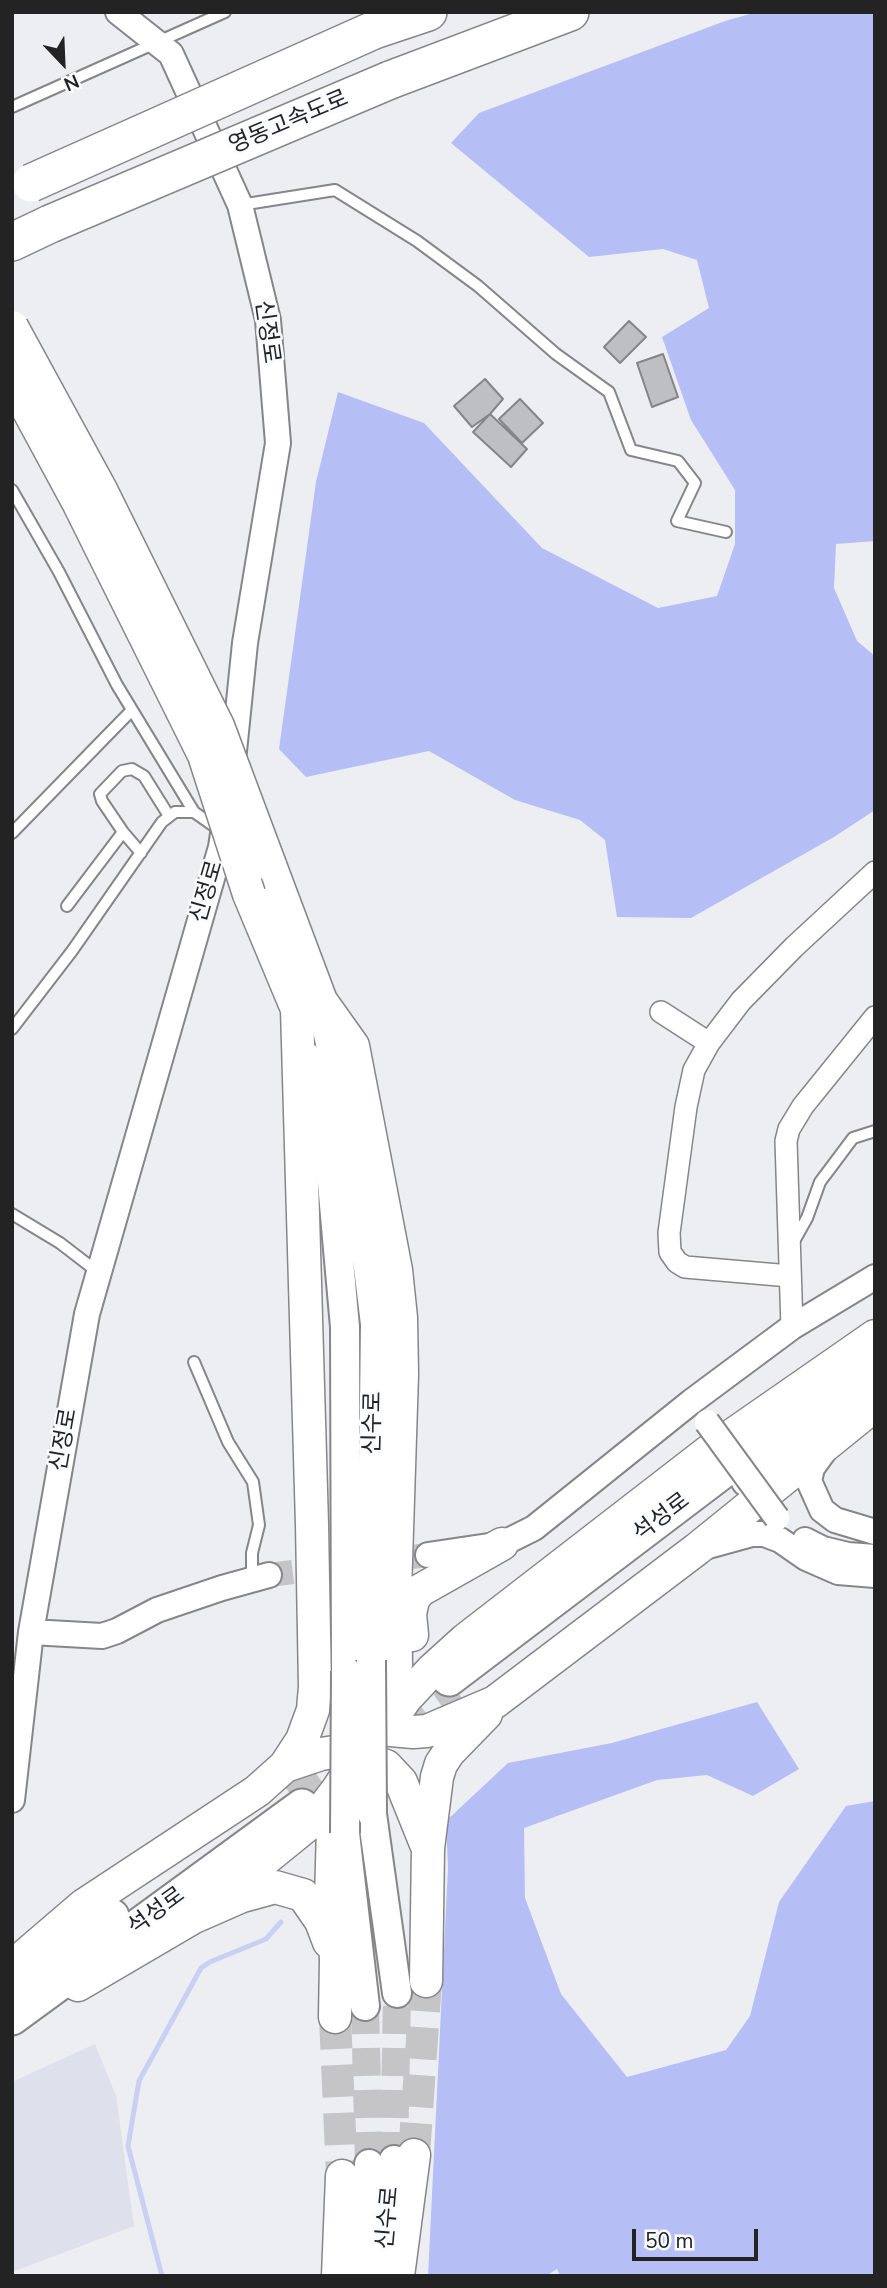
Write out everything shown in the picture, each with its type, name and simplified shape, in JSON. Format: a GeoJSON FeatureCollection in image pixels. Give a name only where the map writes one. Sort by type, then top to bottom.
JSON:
{"type":"FeatureCollection","features":[{"type":"Feature","properties":{"kind":"highway"},"geometry":{"type":"LineString","coordinates":[[22,188],[374,30],[428,12]]}},
{"type":"Feature","properties":{"kind":"highway","name":"영동고속도로"},"geometry":{"type":"LineString","coordinates":[[14,241],[390,80],[570,12]]}},
{"type":"Feature","properties":{"kind":"highway","name":"석성로"},"geometry":{"type":"LineString","coordinates":[[447,1681],[875,1356]]}},
{"type":"Feature","properties":{"kind":"highway","name":"석성로"},"geometry":{"type":"LineString","coordinates":[[447,1681],[875,1387]]}},
{"type":"Feature","properties":{"kind":"highway","name":"석성로"},"geometry":{"type":"LineString","coordinates":[[12,1988],[289,1794]]}},
{"type":"Feature","properties":{"kind":"highway","name":"석성로"},"geometry":{"type":"LineString","coordinates":[[12,2020],[289,1794]]}},
{"type":"Feature","properties":{"kind":"main road","name":"신수로"},"geometry":{"type":"LineString","coordinates":[[12,327],[102,492],[218,726],[270,865],[309,1005],[330,1160],[345,1327],[358,1666],[372,1814],[397,1993]]}},
{"type":"Feature","properties":{"kind":"main road","name":"신수로"},"geometry":{"type":"LineString","coordinates":[[12,380],[79,503],[204,755],[249,894],[309,1005]]}},
{"type":"Feature","properties":{"kind":"main road"},"geometry":{"type":"LineString","coordinates":[[309,1005],[353,1046],[396,1269],[401,1318],[396,1664],[380,1729]]}},
{"type":"Feature","properties":{"kind":"main road"},"geometry":{"type":"LineString","coordinates":[[289,1794],[302,1740],[313,1710],[315,1687],[309,1005]]}},
{"type":"Feature","properties":{"kind":"main road"},"geometry":{"type":"LineString","coordinates":[[335,2017],[336,1959],[331,1901],[333,1827],[362,1758],[380,1729],[406,1698],[447,1681],[466,1640],[708,1452],[875,1336]]}},
{"type":"Feature","properties":{"kind":"main road"},"geometry":{"type":"LineString","coordinates":[[426,1982],[428,1848],[434,1793],[441,1763],[449,1752],[495,1702],[697,1549],[875,1405]]}},
{"type":"Feature","properties":{"kind":"main road"},"geometry":{"type":"LineString","coordinates":[[412,1636],[410,1614],[413,1600],[419,1591],[502,1544]]}},
{"type":"Feature","properties":{"kind":"main road"},"geometry":{"type":"LineString","coordinates":[[395,1592],[405,1628],[412,1636],[426,1645],[466,1640]]}},
{"type":"Feature","properties":{"kind":"main road","name":"신수로"},"geometry":{"type":"LineString","coordinates":[[358,1666],[345,1833],[365,2006]]}},
{"type":"Feature","properties":{"kind":"main road"},"geometry":{"type":"LineString","coordinates":[[447,1681],[434,1681],[442,1697],[456,1709],[495,1702]]}},
{"type":"Feature","properties":{"kind":"main road"},"geometry":{"type":"LineString","coordinates":[[315,1687],[323,1705],[337,1717],[366,1727],[413,1732],[427,1731],[495,1702]]}},
{"type":"Feature","properties":{"kind":"main road"},"geometry":{"type":"LineString","coordinates":[[194,1917],[321,1754],[341,1751],[386,1766],[401,1782],[428,1848]]}},
{"type":"Feature","properties":{"kind":"main road"},"geometry":{"type":"LineString","coordinates":[[12,1970],[21,1959],[84,1905],[289,1794],[362,1758]]}},
{"type":"Feature","properties":{"kind":"main road"},"geometry":{"type":"LineString","coordinates":[[12,2020],[194,1917],[242,1896],[275,1887],[303,1895],[321,1922],[336,1959]]}},
{"type":"Feature","properties":{"kind":"main road","name":"신수로"},"geometry":{"type":"LineString","coordinates":[[365,2276],[380,2164]]}},
{"type":"Feature","properties":{"kind":"main road","name":"신수로"},"geometry":{"type":"LineString","coordinates":[[380,2164],[385,2276]]}},
{"type":"Feature","properties":{"kind":"main road"},"geometry":{"type":"LineString","coordinates":[[338,2276],[380,2164]]}},
{"type":"Feature","properties":{"kind":"main road"},"geometry":{"type":"LineString","coordinates":[[380,2164],[398,2276]]}},
{"type":"Feature","properties":{"kind":"street","name":"신정로"},"geometry":{"type":"LineString","coordinates":[[12,1800],[31,1632],[87,1314],[224,832],[245,643],[278,443],[268,320],[240,205],[171,54],[118,12]]}},
{"type":"Feature","properties":{"kind":"street"},"geometry":{"type":"LineString","coordinates":[[790,1276],[685,1267],[677,1262],[670,1252],[669,1233],[686,1107],[694,1070],[709,1043],[750,992],[875,872]]}},
{"type":"Feature","properties":{"kind":"street"},"geometry":{"type":"LineString","coordinates":[[661,1012],[709,1043]]}},
{"type":"Feature","properties":{"kind":"street"},"geometry":{"type":"LineString","coordinates":[[792,1327],[786,1140],[789,1129],[803,1107],[875,1017]]}},
{"type":"Feature","properties":{"kind":"street"},"geometry":{"type":"LineString","coordinates":[[428,1555],[502,1544],[534,1528],[691,1402],[792,1327],[875,1277]]}},
{"type":"Feature","properties":{"kind":"street"},"geometry":{"type":"LineString","coordinates":[[691,1402],[778,1518],[795,1534],[823,1549],[848,1555],[875,1557]]}},
{"type":"Feature","properties":{"kind":"street"},"geometry":{"type":"LineString","coordinates":[[830,1442],[812,1468],[809,1481],[814,1496],[822,1510],[835,1520],[875,1532]]}},
{"type":"Feature","properties":{"kind":"street"},"geometry":{"type":"LineString","coordinates":[[697,1549],[752,1534],[764,1534],[780,1540],[806,1558],[838,1572],[875,1575]]}},
{"type":"Feature","properties":{"kind":"street"},"geometry":{"type":"LineString","coordinates":[[31,1632],[102,1636],[157,1610],[261,1577]]}},
{"type":"Feature","properties":{"kind":"lane"},"geometry":{"type":"LineString","coordinates":[[12,107],[225,12]]}},
{"type":"Feature","properties":{"kind":"lane"},"geometry":{"type":"LineString","coordinates":[[240,205],[335,190],[417,241],[478,286],[556,354],[609,392],[631,450],[678,461],[695,483],[677,521],[726,532]]}},
{"type":"Feature","properties":{"kind":"lane"},"geometry":{"type":"LineString","coordinates":[[12,490],[132,710],[194,812],[224,832]]}},
{"type":"Feature","properties":{"kind":"lane"},"geometry":{"type":"LineString","coordinates":[[12,833],[132,710]]}},
{"type":"Feature","properties":{"kind":"lane"},"geometry":{"type":"LineString","coordinates":[[141,853],[123,832],[102,801],[100,793],[122,771],[132,769],[144,776],[169,816]]}},
{"type":"Feature","properties":{"kind":"lane"},"geometry":{"type":"LineString","coordinates":[[12,1029],[72,951],[162,822],[175,812],[194,812]]}},
{"type":"Feature","properties":{"kind":"lane"},"geometry":{"type":"LineString","coordinates":[[67,906],[123,832]]}},
{"type":"Feature","properties":{"kind":"lane"},"geometry":{"type":"LineString","coordinates":[[789,1249],[807,1218],[820,1182],[853,1138],[875,1131]]}},
{"type":"Feature","properties":{"kind":"lane"},"geometry":{"type":"LineString","coordinates":[[12,1214],[60,1243],[99,1273]]}},
{"type":"Feature","properties":{"kind":"lane"},"geometry":{"type":"LineString","coordinates":[[194,1362],[228,1442],[253,1482],[259,1525],[252,1553],[261,1577]]}},
{"type":"Feature","properties":{"kind":"shaded area"},"geometry":{"type":"Polygon","coordinates":[[[757,12],[875,12],[875,541],[836,544],[834,588],[857,641],[875,656],[875,810],[834,837],[691,918],[617,917],[605,840],[580,820],[515,800],[429,751],[306,777],[279,749],[316,482],[338,392],[424,423],[542,548],[658,608],[717,596],[735,544],[735,490],[691,420],[662,337],[709,308],[697,260],[663,249],[589,257],[451,143],[479,113],[725,21],[757,12]]]}},
{"type":"Feature","properties":{"kind":"shaded area"},"geometry":{"type":"Polygon","coordinates":[[[757,1702],[799,1769],[753,1796],[707,1775],[657,1780],[524,1828],[525,1898],[561,1994],[627,2077],[726,2050],[750,2016],[779,1902],[846,1806],[875,1801],[875,2276],[560,2276],[557,2269],[546,2276],[428,2276],[448,1868],[446,1821],[508,1763],[612,1743],[757,1702]]]}},
{"type":"Feature","properties":{"kind":"shaded area"},"geometry":{"type":"Polygon","coordinates":[[[95,2044],[116,2096],[134,2226],[12,2272],[12,2082],[95,2044]]]}},
{"type":"Feature","properties":{"kind":"building"},"geometry":{"type":"Polygon","coordinates":[[[629,321],[646,337],[620,363],[604,347],[629,321]]]}},
{"type":"Feature","properties":{"kind":"building"},"geometry":{"type":"Polygon","coordinates":[[[663,354],[678,397],[652,407],[637,363],[663,354]]]}},
{"type":"Feature","properties":{"kind":"building"},"geometry":{"type":"Polygon","coordinates":[[[485,379],[503,399],[490,414],[472,427],[454,406],[485,379]]]}},
{"type":"Feature","properties":{"kind":"building"},"geometry":{"type":"Polygon","coordinates":[[[520,399],[543,423],[522,443],[499,419],[520,399]]]}},
{"type":"Feature","properties":{"kind":"building"},"geometry":{"type":"Polygon","coordinates":[[[490,414],[527,449],[511,467],[473,432],[490,414]]]}},
{"type":"Feature","properties":{"kind":"waterway"},"geometry":{"type":"LineString","coordinates":[[162,2276],[128,2146],[139,2081],[201,1968],[266,1939],[281,1922]]}},
{"type":"Feature","properties":{"kind":"tunnel"},"geometry":{"type":"LineString","coordinates":[[269,1575],[428,1555]]}},
{"type":"Feature","properties":{"kind":"tunnel"},"geometry":{"type":"LineString","coordinates":[[401,1735],[459,1694]]}},
{"type":"Feature","properties":{"kind":"tunnel"},"geometry":{"type":"LineString","coordinates":[[288,1791],[349,1748]]}},
{"type":"Feature","properties":{"kind":"tunnel"},"geometry":{"type":"LineString","coordinates":[[414,2155],[426,1981]]}},
{"type":"Feature","properties":{"kind":"tunnel"},"geometry":{"type":"LineString","coordinates":[[394,2160],[397,1993]]}},
{"type":"Feature","properties":{"kind":"tunnel"},"geometry":{"type":"LineString","coordinates":[[365,2006],[369,2164]]}},
{"type":"Feature","properties":{"kind":"tunnel"},"geometry":{"type":"LineString","coordinates":[[335,2017],[342,2176]]}}]}
